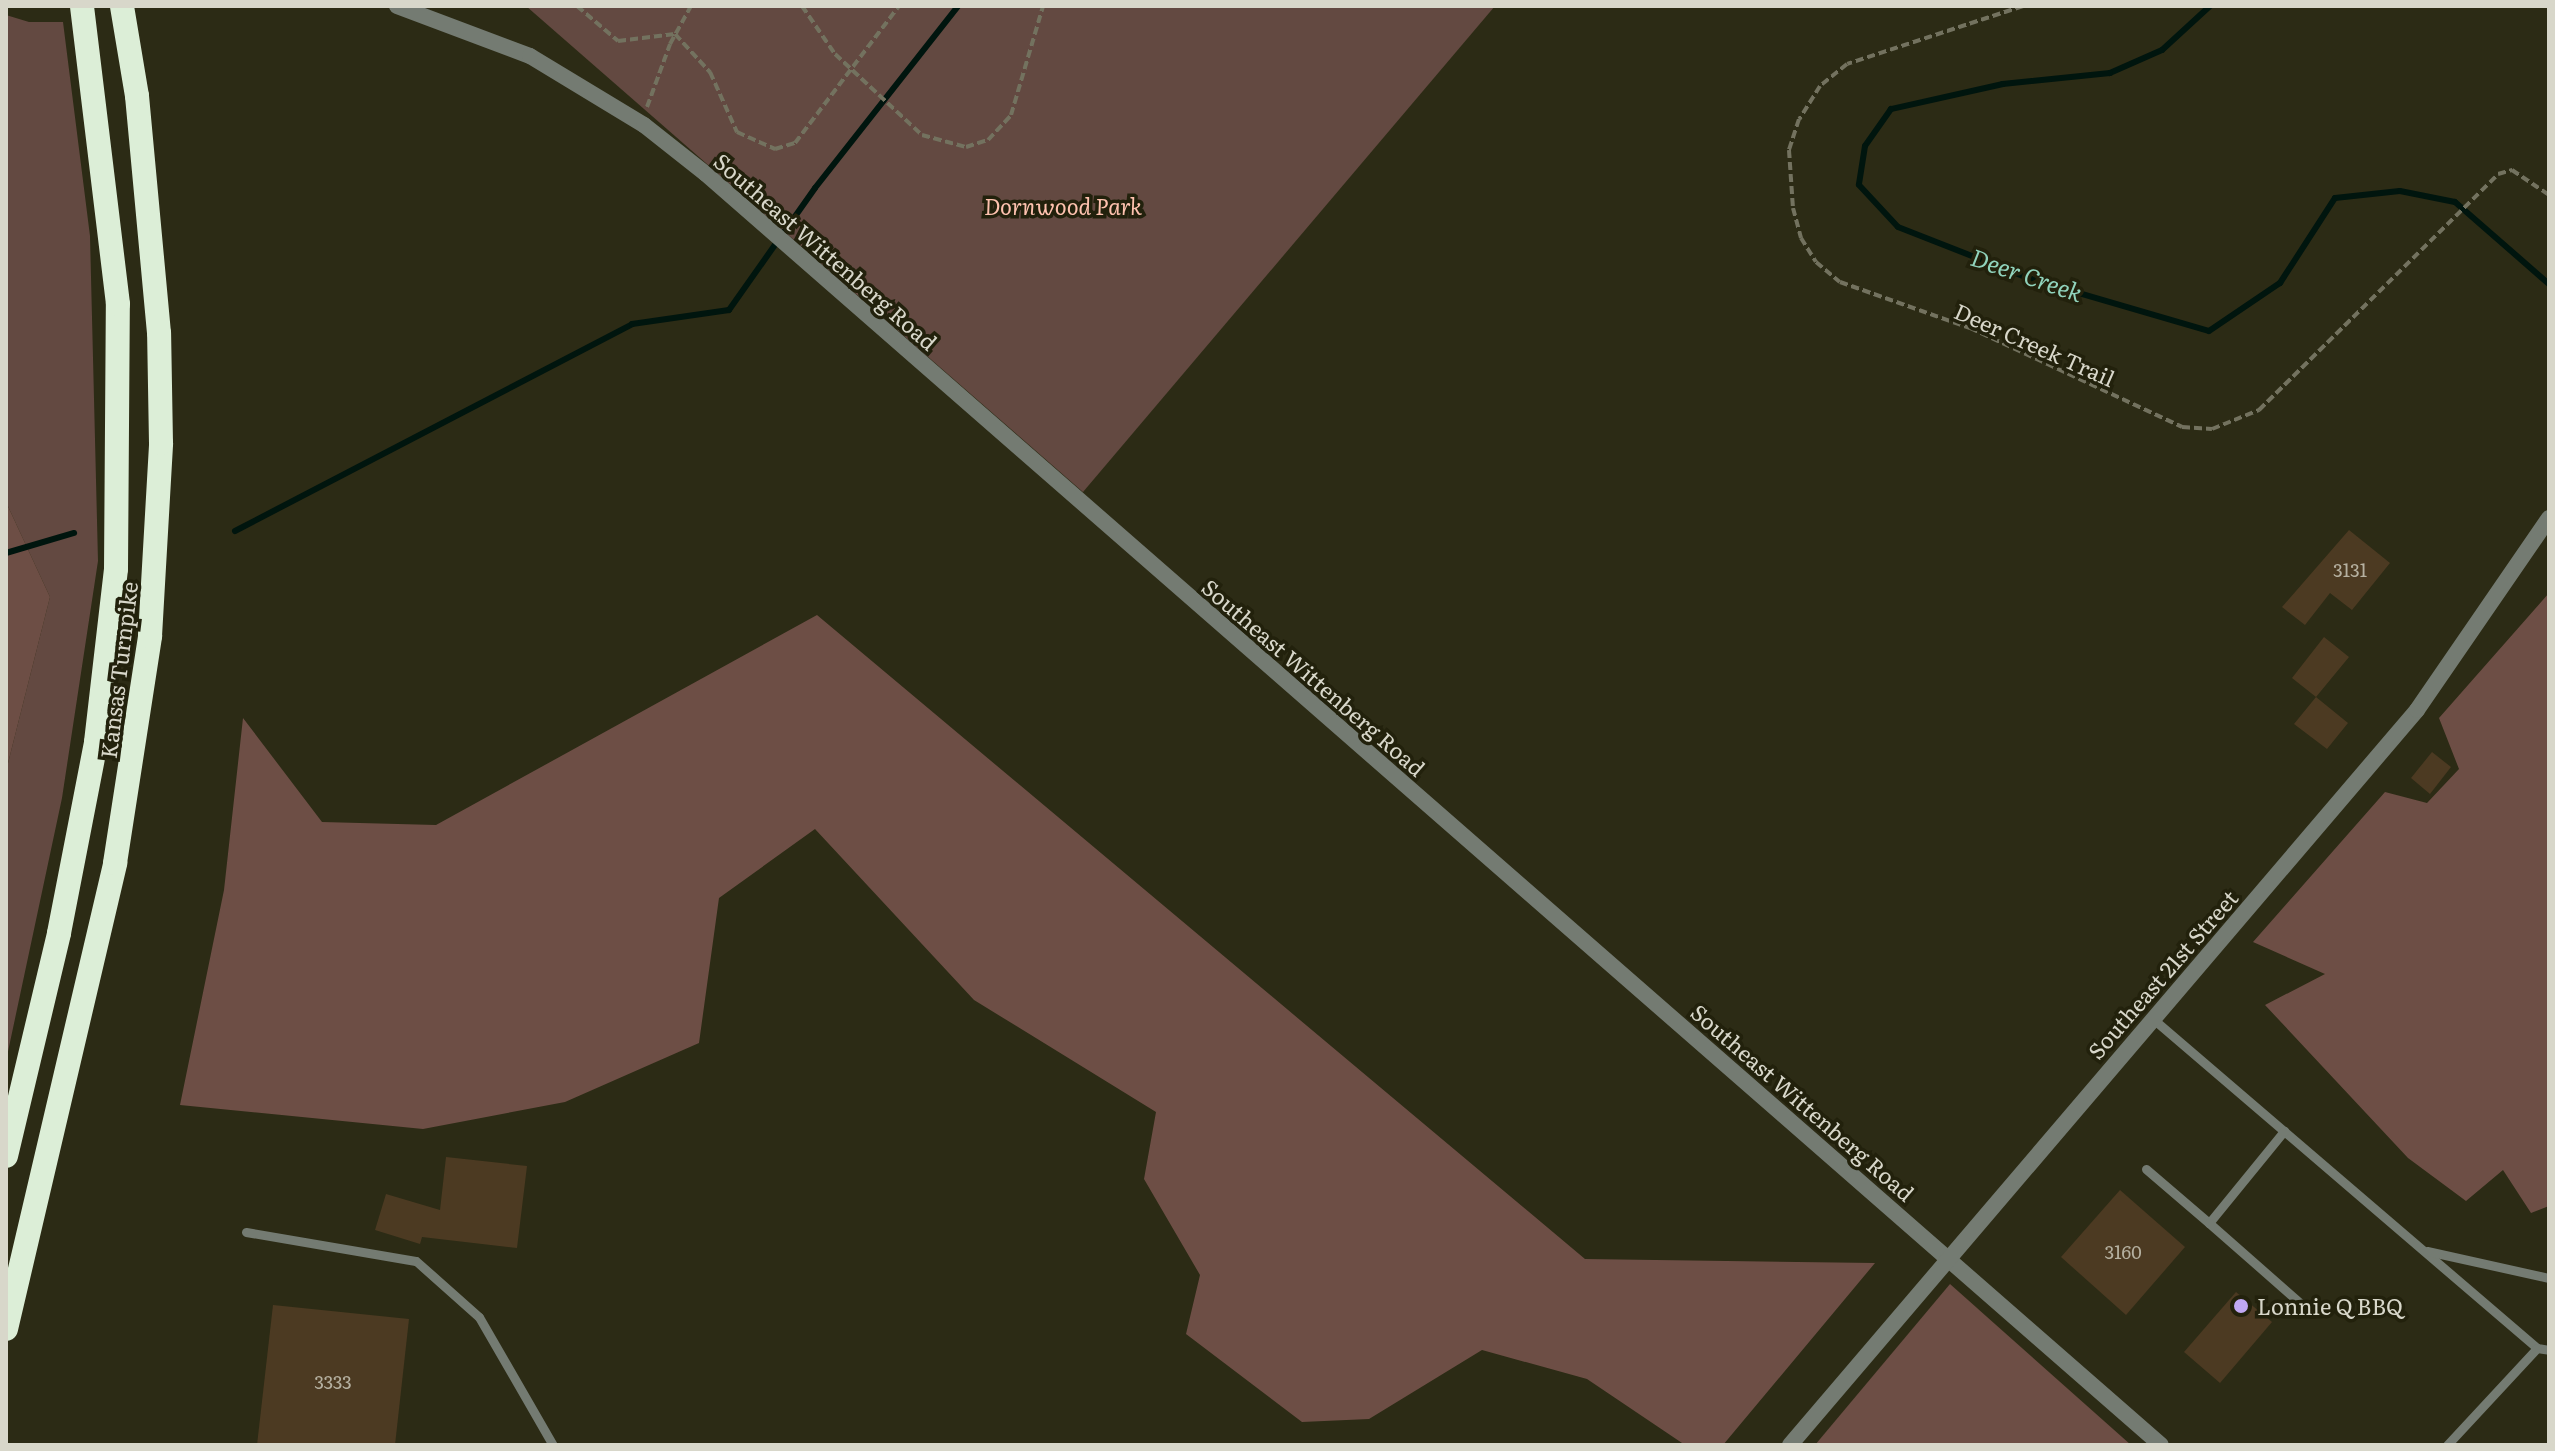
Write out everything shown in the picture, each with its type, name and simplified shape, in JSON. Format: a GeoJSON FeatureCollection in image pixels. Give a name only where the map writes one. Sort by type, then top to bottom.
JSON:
{"type":"FeatureCollection","features":[{"type":"Feature","properties":{"kind":"highway","name":"Kansas Turnpike"},"geometry":{"type":"LineString","coordinates":[[6,1156],[59,933],[96,742],[116,569],[118,304],[82,6]]}},
{"type":"Feature","properties":{"kind":"highway","name":"Kansas Turnpike"},"geometry":{"type":"LineString","coordinates":[[6,1329],[115,863],[150,636],[161,443],[159,333],[147,188],[122,6]]}},
{"type":"Feature","properties":{"kind":"street","name":"Southeast Wittenberg Road"},"geometry":{"type":"LineString","coordinates":[[397,6],[530,56],[644,125],[767,225],[2161,1445]]}},
{"type":"Feature","properties":{"kind":"street","name":"Southeast 21st Street"},"geometry":{"type":"LineString","coordinates":[[1790,1445],[2417,710],[2549,518]]}},
{"type":"Feature","properties":{"kind":"lane"},"geometry":{"type":"LineString","coordinates":[[2152,1018],[2537,1348],[2549,1350]]}},
{"type":"Feature","properties":{"kind":"lane"},"geometry":{"type":"LineString","coordinates":[[2209,1223],[2284,1131]]}},
{"type":"Feature","properties":{"kind":"lane"},"geometry":{"type":"LineString","coordinates":[[2146,1169],[2300,1303]]}},
{"type":"Feature","properties":{"kind":"lane"},"geometry":{"type":"LineString","coordinates":[[246,1232],[416,1261],[479,1317],[553,1445]]}},
{"type":"Feature","properties":{"kind":"lane"},"geometry":{"type":"LineString","coordinates":[[2424,1251],[2549,1278]]}},
{"type":"Feature","properties":{"kind":"lane"},"geometry":{"type":"LineString","coordinates":[[2447,1445],[2537,1348]]}},
{"type":"Feature","properties":{"kind":"path"},"geometry":{"type":"LineString","coordinates":[[577,6],[618,41],[675,34]]}},
{"type":"Feature","properties":{"kind":"path"},"geometry":{"type":"LineString","coordinates":[[644,125],[650,93],[675,34],[691,6]]}},
{"type":"Feature","properties":{"kind":"path"},"geometry":{"type":"LineString","coordinates":[[802,6],[851,68],[922,135],[941,144],[966,147],[988,140],[1011,115],[1043,6]]}},
{"type":"Feature","properties":{"kind":"path"},"geometry":{"type":"LineString","coordinates":[[675,34],[710,72],[737,132],[775,149],[795,143],[899,6]]}},
{"type":"Feature","properties":{"kind":"path","name":"Deer Creek Trail"},"geometry":{"type":"LineString","coordinates":[[2023,6],[1860,59],[1820,86],[1796,129],[1789,182],[1801,238],[1816,262],[1840,282],[1970,328],[2182,427],[2212,429],[2259,410],[2498,174],[2512,170],[2549,195]]}},
{"type":"Feature","properties":{"kind":"green space","name":"Dornwood Park"},"geometry":{"type":"Polygon","coordinates":[[[526,6],[1495,6],[1083,492],[526,6]]]}},
{"type":"Feature","properties":{"kind":"green space"},"geometry":{"type":"Polygon","coordinates":[[[6,15],[29,22],[63,22],[90,236],[98,561],[62,798],[6,1061],[6,771],[50,597],[6,502],[6,15]]]}},
{"type":"Feature","properties":{"kind":"shaded area"},"geometry":{"type":"Polygon","coordinates":[[[6,502],[50,597],[6,771],[6,502]]]}},
{"type":"Feature","properties":{"kind":"shaded area"},"geometry":{"type":"Polygon","coordinates":[[[2549,593],[2549,1206],[2531,1213],[2503,1170],[2466,1201],[2408,1158],[2265,1005],[2325,974],[2253,942],[2385,792],[2427,803],[2459,769],[2439,718],[2549,593]]]}},
{"type":"Feature","properties":{"kind":"shaded area"},"geometry":{"type":"Polygon","coordinates":[[[817,615],[1585,1259],[1875,1263],[1723,1445],[1685,1445],[1587,1379],[1482,1350],[1369,1419],[1302,1422],[1186,1334],[1200,1275],[1144,1179],[1156,1112],[974,1000],[815,829],[719,898],[699,1043],[565,1102],[423,1129],[180,1105],[224,890],[243,718],[322,822],[436,825],[817,615]]]}},
{"type":"Feature","properties":{"kind":"shaded area"},"geometry":{"type":"Polygon","coordinates":[[[1950,1284],[2131,1445],[1815,1445],[1950,1284]]]}},
{"type":"Feature","properties":{"kind":"building"},"geometry":{"type":"Polygon","coordinates":[[[2349,530],[2390,563],[2352,610],[2330,593],[2305,625],[2282,607],[2349,530]]]}},
{"type":"Feature","properties":{"kind":"building"},"geometry":{"type":"Polygon","coordinates":[[[2324,637],[2349,657],[2316,697],[2292,678],[2324,637]]]}},
{"type":"Feature","properties":{"kind":"building"},"geometry":{"type":"Polygon","coordinates":[[[2316,697],[2348,723],[2327,749],[2294,724],[2316,697]]]}},
{"type":"Feature","properties":{"kind":"building"},"geometry":{"type":"Polygon","coordinates":[[[2432,752],[2451,767],[2430,794],[2411,778],[2432,752]]]}},
{"type":"Feature","properties":{"kind":"building"},"geometry":{"type":"Polygon","coordinates":[[[446,1157],[527,1166],[517,1248],[422,1237],[420,1244],[375,1230],[386,1194],[440,1210],[446,1157]]]}},
{"type":"Feature","properties":{"kind":"building"},"geometry":{"type":"Polygon","coordinates":[[[2120,1190],[2185,1247],[2126,1315],[2061,1257],[2120,1190]]]}},
{"type":"Feature","properties":{"kind":"building"},"geometry":{"type":"Polygon","coordinates":[[[2236,1292],[2272,1322],[2220,1383],[2184,1352],[2236,1292]]]}},
{"type":"Feature","properties":{"kind":"building"},"geometry":{"type":"Polygon","coordinates":[[[273,1305],[409,1319],[395,1445],[257,1445],[273,1305]]]}},
{"type":"Feature","properties":{"kind":"waterway"},"geometry":{"type":"LineString","coordinates":[[235,531],[632,324],[729,310],[815,188],[958,6]]}},
{"type":"Feature","properties":{"kind":"waterway","name":"Deer Creek"},"geometry":{"type":"LineString","coordinates":[[2210,6],[2162,50],[2110,73],[2003,84],[1891,109],[1865,146],[1859,185],[1898,227],[2031,279],[2209,331],[2280,283],[2335,198],[2400,191],[2455,202],[2549,284]]}},
{"type":"Feature","properties":{"kind":"waterway"},"geometry":{"type":"LineString","coordinates":[[6,553],[74,533]]}},
{"type":"Feature","properties":{"kind":"place","name":"Lonnie Q BBQ"},"geometry":{"type":"Point","coordinates":[2241,1306]}}]}
